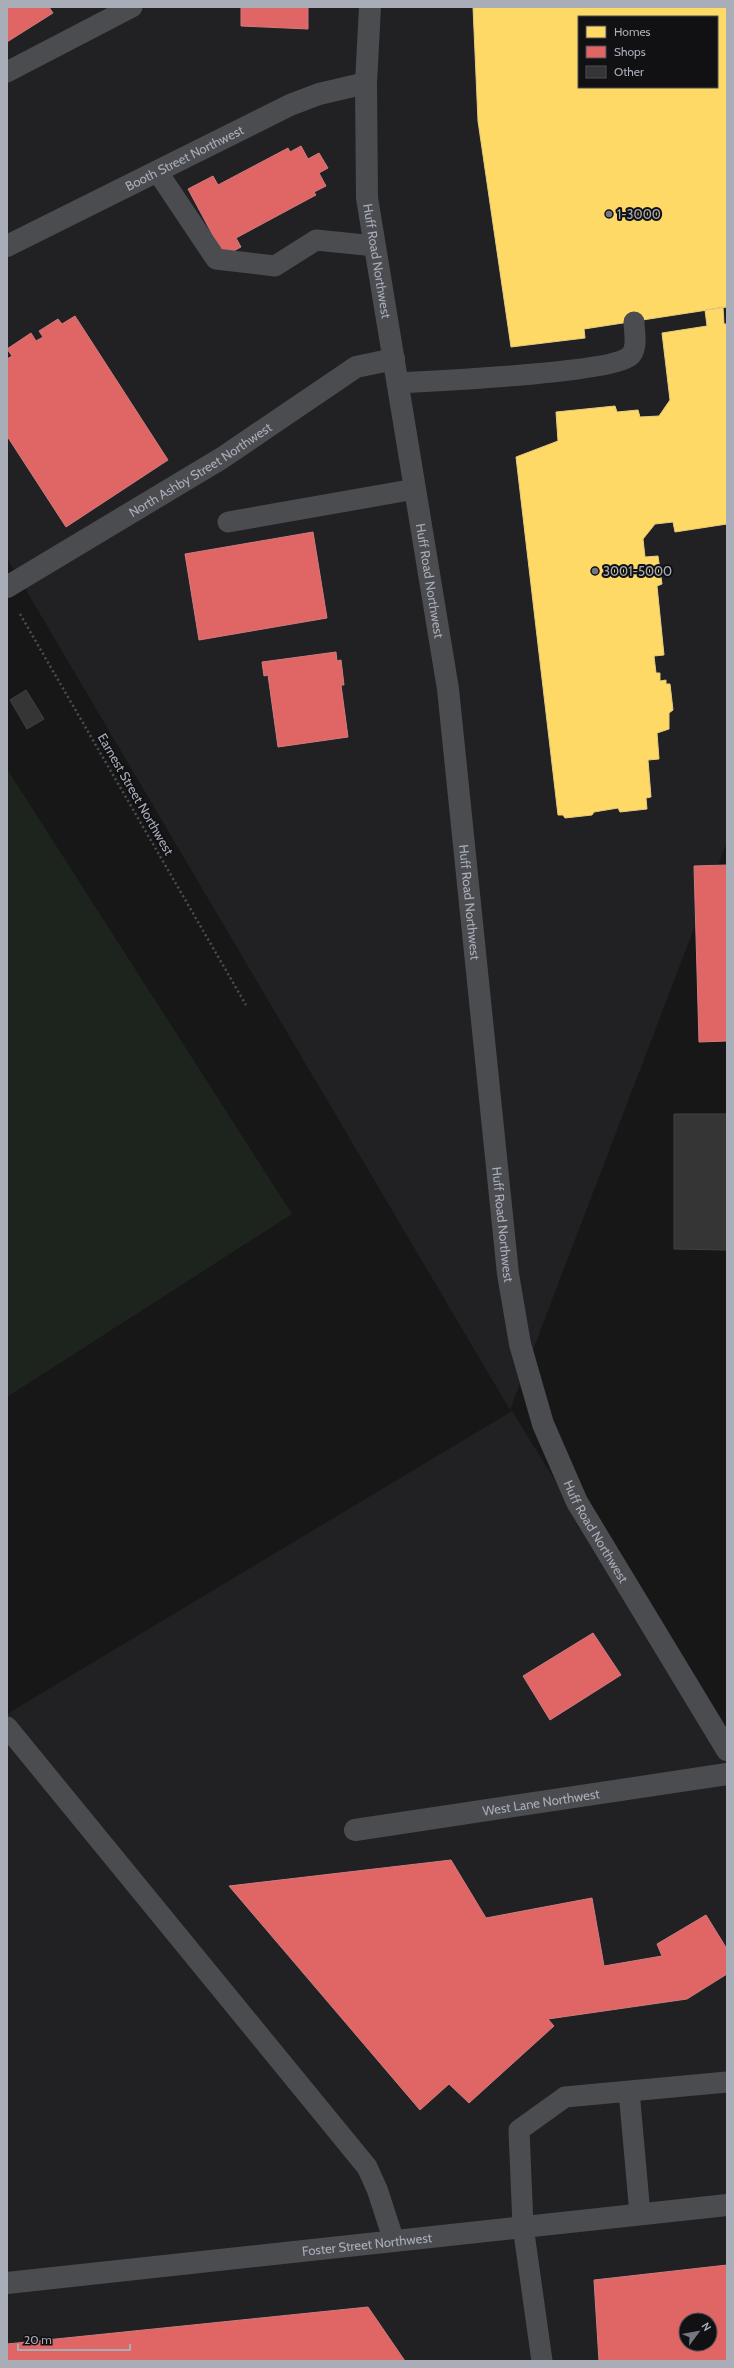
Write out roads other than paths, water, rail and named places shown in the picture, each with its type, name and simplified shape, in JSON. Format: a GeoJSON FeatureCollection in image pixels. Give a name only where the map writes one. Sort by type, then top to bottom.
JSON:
{"type":"FeatureCollection","features":[{"type":"Feature","properties":{"kind":"street","name":"Huff Road Northwest"},"geometry":{"type":"LineString","coordinates":[[370,7],[366,84],[367,198],[448,689],[508,1274],[520,1344],[543,1424],[577,1502],[727,1750]]}},
{"type":"Feature","properties":{"kind":"street","name":"Booth Street Northwest"},"geometry":{"type":"LineString","coordinates":[[7,246],[290,105],[319,94],[366,84]]}},
{"type":"Feature","properties":{"kind":"street","name":"North Ashby Street Northwest"},"geometry":{"type":"LineString","coordinates":[[7,587],[222,458],[356,367],[394,359]]}},
{"type":"Feature","properties":{"kind":"street","name":"West Lane Northwest"},"geometry":{"type":"LineString","coordinates":[[355,1830],[727,1774]]}},
{"type":"Feature","properties":{"kind":"street","name":"Foster Street Northwest"},"geometry":{"type":"LineString","coordinates":[[7,2283],[727,2204]]}},
{"type":"Feature","properties":{"kind":"lane"},"geometry":{"type":"LineString","coordinates":[[7,72],[132,7]]}},
{"type":"Feature","properties":{"kind":"lane"},"geometry":{"type":"LineString","coordinates":[[157,171],[216,259],[275,266],[316,240],[375,246]]}},
{"type":"Feature","properties":{"kind":"lane"},"geometry":{"type":"LineString","coordinates":[[398,383],[589,368],[622,361],[632,354],[635,344],[634,322]]}},
{"type":"Feature","properties":{"kind":"lane"},"geometry":{"type":"LineString","coordinates":[[228,522],[415,489]]}},
{"type":"Feature","properties":{"kind":"lane"},"geometry":{"type":"LineString","coordinates":[[7,1727],[367,2167],[377,2189],[394,2240]]}},
{"type":"Feature","properties":{"kind":"lane"},"geometry":{"type":"LineString","coordinates":[[542,2361],[523,2226],[520,2130],[565,2097],[727,2082]]}},
{"type":"Feature","properties":{"kind":"lane"},"geometry":{"type":"LineString","coordinates":[[629,2091],[640,2214]]}},
{"type":"Feature","properties":{"kind":"place","name":"1-3000"},"geometry":{"type":"Point","coordinates":[609,214]}},
{"type":"Feature","properties":{"kind":"place","name":"3001-5000"},"geometry":{"type":"Point","coordinates":[595,571]}}]}
